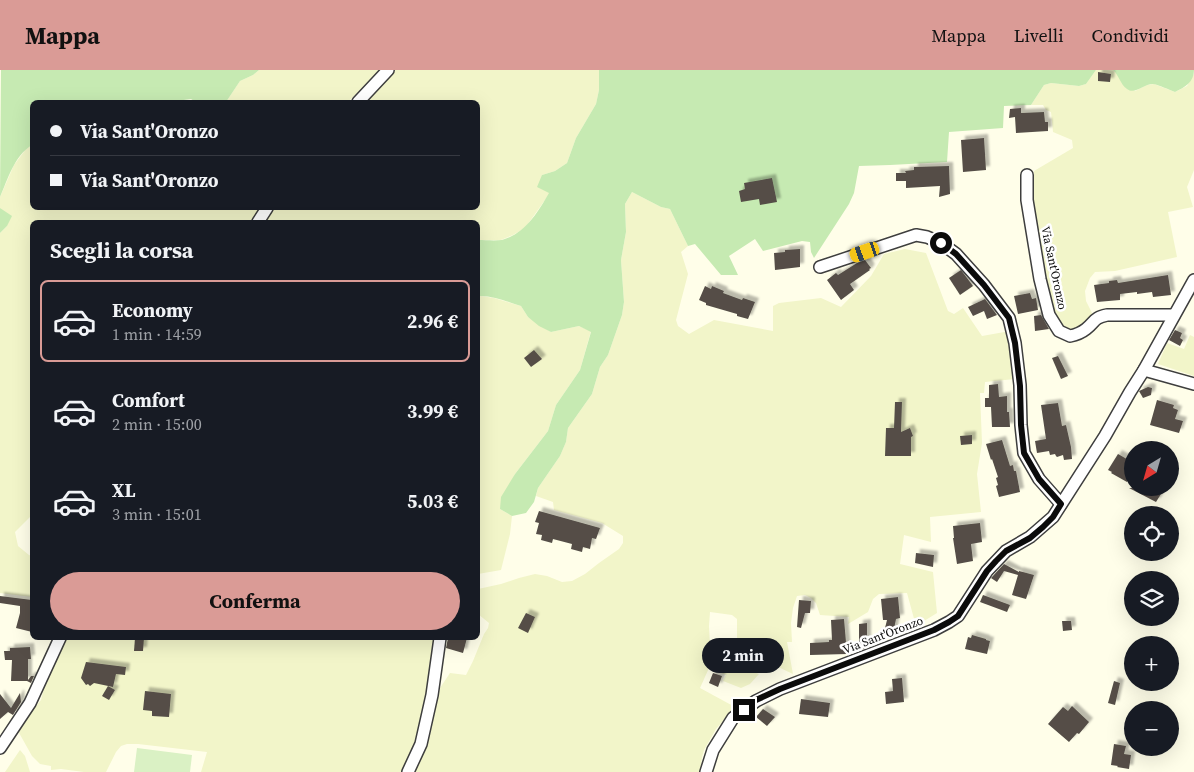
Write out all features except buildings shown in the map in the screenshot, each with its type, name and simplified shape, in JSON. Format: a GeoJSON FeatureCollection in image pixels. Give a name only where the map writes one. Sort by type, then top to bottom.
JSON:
{"type":"FeatureCollection","features":[{"type":"Feature","properties":{"kind":"street"},"geometry":{"type":"LineString","coordinates":[[360,100],[388,70]]}},
{"type":"Feature","properties":{"kind":"street","name":"Via Sant'Oronzo"},"geometry":{"type":"LineString","coordinates":[[1027,176],[1027,200],[1040,279],[1049,315],[1059,331],[1070,336],[1078,334],[1086,329],[1096,317],[1107,315],[1174,315]]}},
{"type":"Feature","properties":{"kind":"street"},"geometry":{"type":"LineString","coordinates":[[820,267],[916,235],[941,243],[956,254],[984,285],[1009,318],[1015,343],[1020,386],[1024,453],[1039,479],[1061,504]]}},
{"type":"Feature","properties":{"kind":"street","name":"Via Sant'Oronzo"},"geometry":{"type":"LineString","coordinates":[[706,772],[713,750],[733,718],[756,700],[934,630],[958,616],[993,564],[1006,551],[1030,538],[1053,517],[1105,436],[1194,280]]}},
{"type":"Feature","properties":{"kind":"street"},"geometry":{"type":"LineString","coordinates":[[1144,370],[1194,384]]}},
{"type":"Feature","properties":{"kind":"street"},"geometry":{"type":"LineString","coordinates":[[0,748],[30,703],[59,640]]}},
{"type":"Feature","properties":{"kind":"street"},"geometry":{"type":"LineString","coordinates":[[408,772],[421,744],[432,695],[440,640]]}},
{"type":"Feature","properties":{"kind":"green space"},"geometry":{"type":"Polygon","coordinates":[[[1,70],[259,70],[240,81],[227,100],[30,100],[30,147],[16,162],[0,197],[1,70]]]}},
{"type":"Feature","properties":{"kind":"green space"},"geometry":{"type":"Polygon","coordinates":[[[259,70],[379,70],[350,100],[227,100],[240,81],[259,70]]]}},
{"type":"Feature","properties":{"kind":"green space"},"geometry":{"type":"Polygon","coordinates":[[[392,70],[599,70],[599,90],[596,104],[576,138],[567,163],[555,171],[542,175],[550,193],[525,228],[513,235],[501,240],[480,240],[480,220],[263,220],[270,210],[480,210],[480,100],[364,100],[392,70]]]}},
{"type":"Feature","properties":{"kind":"green space"},"geometry":{"type":"Polygon","coordinates":[[[599,70],[1096,70],[1086,84],[1079,86],[1051,83],[1044,85],[1031,105],[1004,106],[1003,128],[949,132],[947,162],[859,166],[854,193],[849,204],[814,258],[810,242],[802,241],[763,251],[755,239],[729,256],[738,275],[721,275],[695,244],[688,246],[670,209],[661,207],[632,192],[625,204],[626,232],[621,260],[624,302],[622,315],[608,355],[600,367],[592,394],[568,428],[566,442],[560,456],[538,488],[534,502],[526,513],[512,516],[500,509],[501,497],[515,474],[548,431],[556,405],[580,370],[591,332],[579,326],[551,332],[539,326],[528,317],[521,306],[480,296],[480,240],[502,240],[510,237],[524,228],[535,215],[549,193],[537,187],[542,175],[555,171],[567,163],[576,138],[596,104],[599,90],[599,70]]]}},
{"type":"Feature","properties":{"kind":"green space"},"geometry":{"type":"Polygon","coordinates":[[[1096,70],[1113,70],[1135,91],[1154,84],[1175,92],[1187,86],[1194,74],[1194,170],[1187,187],[1193,207],[1168,212],[1177,257],[1115,271],[1095,272],[1090,278],[1085,291],[1086,301],[1094,317],[1076,333],[1060,325],[1055,316],[1037,233],[1033,189],[1034,171],[1073,148],[1072,140],[1053,132],[1051,112],[1046,110],[1043,105],[1031,105],[1044,85],[1051,83],[1079,86],[1086,84],[1096,70]]]}},
{"type":"Feature","properties":{"kind":"green space"},"geometry":{"type":"Polygon","coordinates":[[[1113,70],[1194,70],[1194,74],[1191,81],[1175,92],[1153,84],[1130,91],[1123,85],[1113,70]]]}},
{"type":"Feature","properties":{"kind":"green space"},"geometry":{"type":"Polygon","coordinates":[[[30,146],[30,210],[259,210],[251,220],[30,220],[30,517],[15,532],[18,546],[30,555],[30,597],[0,593],[0,233],[7,226],[0,208],[0,197],[14,165],[30,146]]]}},
{"type":"Feature","properties":{"kind":"green space"},"geometry":{"type":"Polygon","coordinates":[[[632,192],[661,207],[670,209],[688,246],[681,252],[688,274],[676,320],[678,326],[689,334],[714,320],[773,331],[773,306],[779,303],[821,298],[841,307],[871,276],[884,254],[905,249],[926,253],[948,311],[954,314],[963,308],[982,336],[1010,331],[1015,379],[985,382],[984,393],[980,393],[982,443],[977,474],[981,512],[930,517],[931,542],[904,535],[900,564],[933,572],[937,613],[916,626],[907,593],[879,594],[873,599],[868,612],[848,624],[849,617],[820,615],[816,603],[811,598],[805,595],[797,596],[791,623],[792,642],[787,642],[793,674],[748,653],[739,651],[737,644],[737,619],[732,615],[710,612],[710,646],[716,655],[727,662],[759,674],[750,684],[741,688],[723,681],[726,675],[709,668],[700,688],[735,707],[716,729],[704,750],[700,772],[415,772],[429,739],[440,688],[450,673],[466,675],[488,628],[489,623],[480,616],[480,589],[535,574],[562,582],[572,581],[585,574],[619,549],[623,543],[623,536],[602,523],[554,510],[553,502],[536,496],[538,488],[560,456],[566,442],[568,428],[592,394],[600,367],[608,355],[622,315],[624,302],[621,260],[626,232],[625,204],[632,192]]]}},
{"type":"Feature","properties":{"kind":"green space"},"geometry":{"type":"Polygon","coordinates":[[[0,208],[12,216],[7,226],[0,233],[0,208]]]}},
{"type":"Feature","properties":{"kind":"green space"},"geometry":{"type":"Polygon","coordinates":[[[480,296],[494,298],[521,306],[528,317],[551,332],[579,326],[591,331],[580,370],[556,405],[548,431],[515,474],[500,509],[512,516],[510,534],[501,570],[480,574],[480,296]]]}},
{"type":"Feature","properties":{"kind":"green space"},"geometry":{"type":"Polygon","coordinates":[[[1190,335],[1194,337],[1194,376],[1158,364],[1167,343],[1184,349],[1190,335]]]}},
{"type":"Feature","properties":{"kind":"green space"},"geometry":{"type":"Polygon","coordinates":[[[64,640],[436,640],[418,744],[406,772],[201,772],[207,752],[138,744],[121,746],[106,772],[51,770],[51,766],[40,764],[32,756],[18,731],[22,723],[41,700],[44,688],[64,640]]]}},
{"type":"Feature","properties":{"kind":"green space"},"geometry":{"type":"Polygon","coordinates":[[[137,748],[192,755],[190,772],[134,772],[137,748]]]}},
{"type":"Feature","properties":{"kind":"green space"},"geometry":{"type":"Polygon","coordinates":[[[20,750],[25,756],[30,772],[5,772],[20,750]]]}},
{"type":"Feature","properties":{"kind":"route"},"geometry":{"type":"LineString","coordinates":[[744,710],[756,700],[780,689],[934,630],[949,622],[958,616],[987,571],[1006,551],[1030,538],[1043,527],[1053,517],[1061,504],[1039,479],[1024,453],[1020,386],[1015,343],[1009,318],[984,285],[956,254],[941,243]]}}]}
